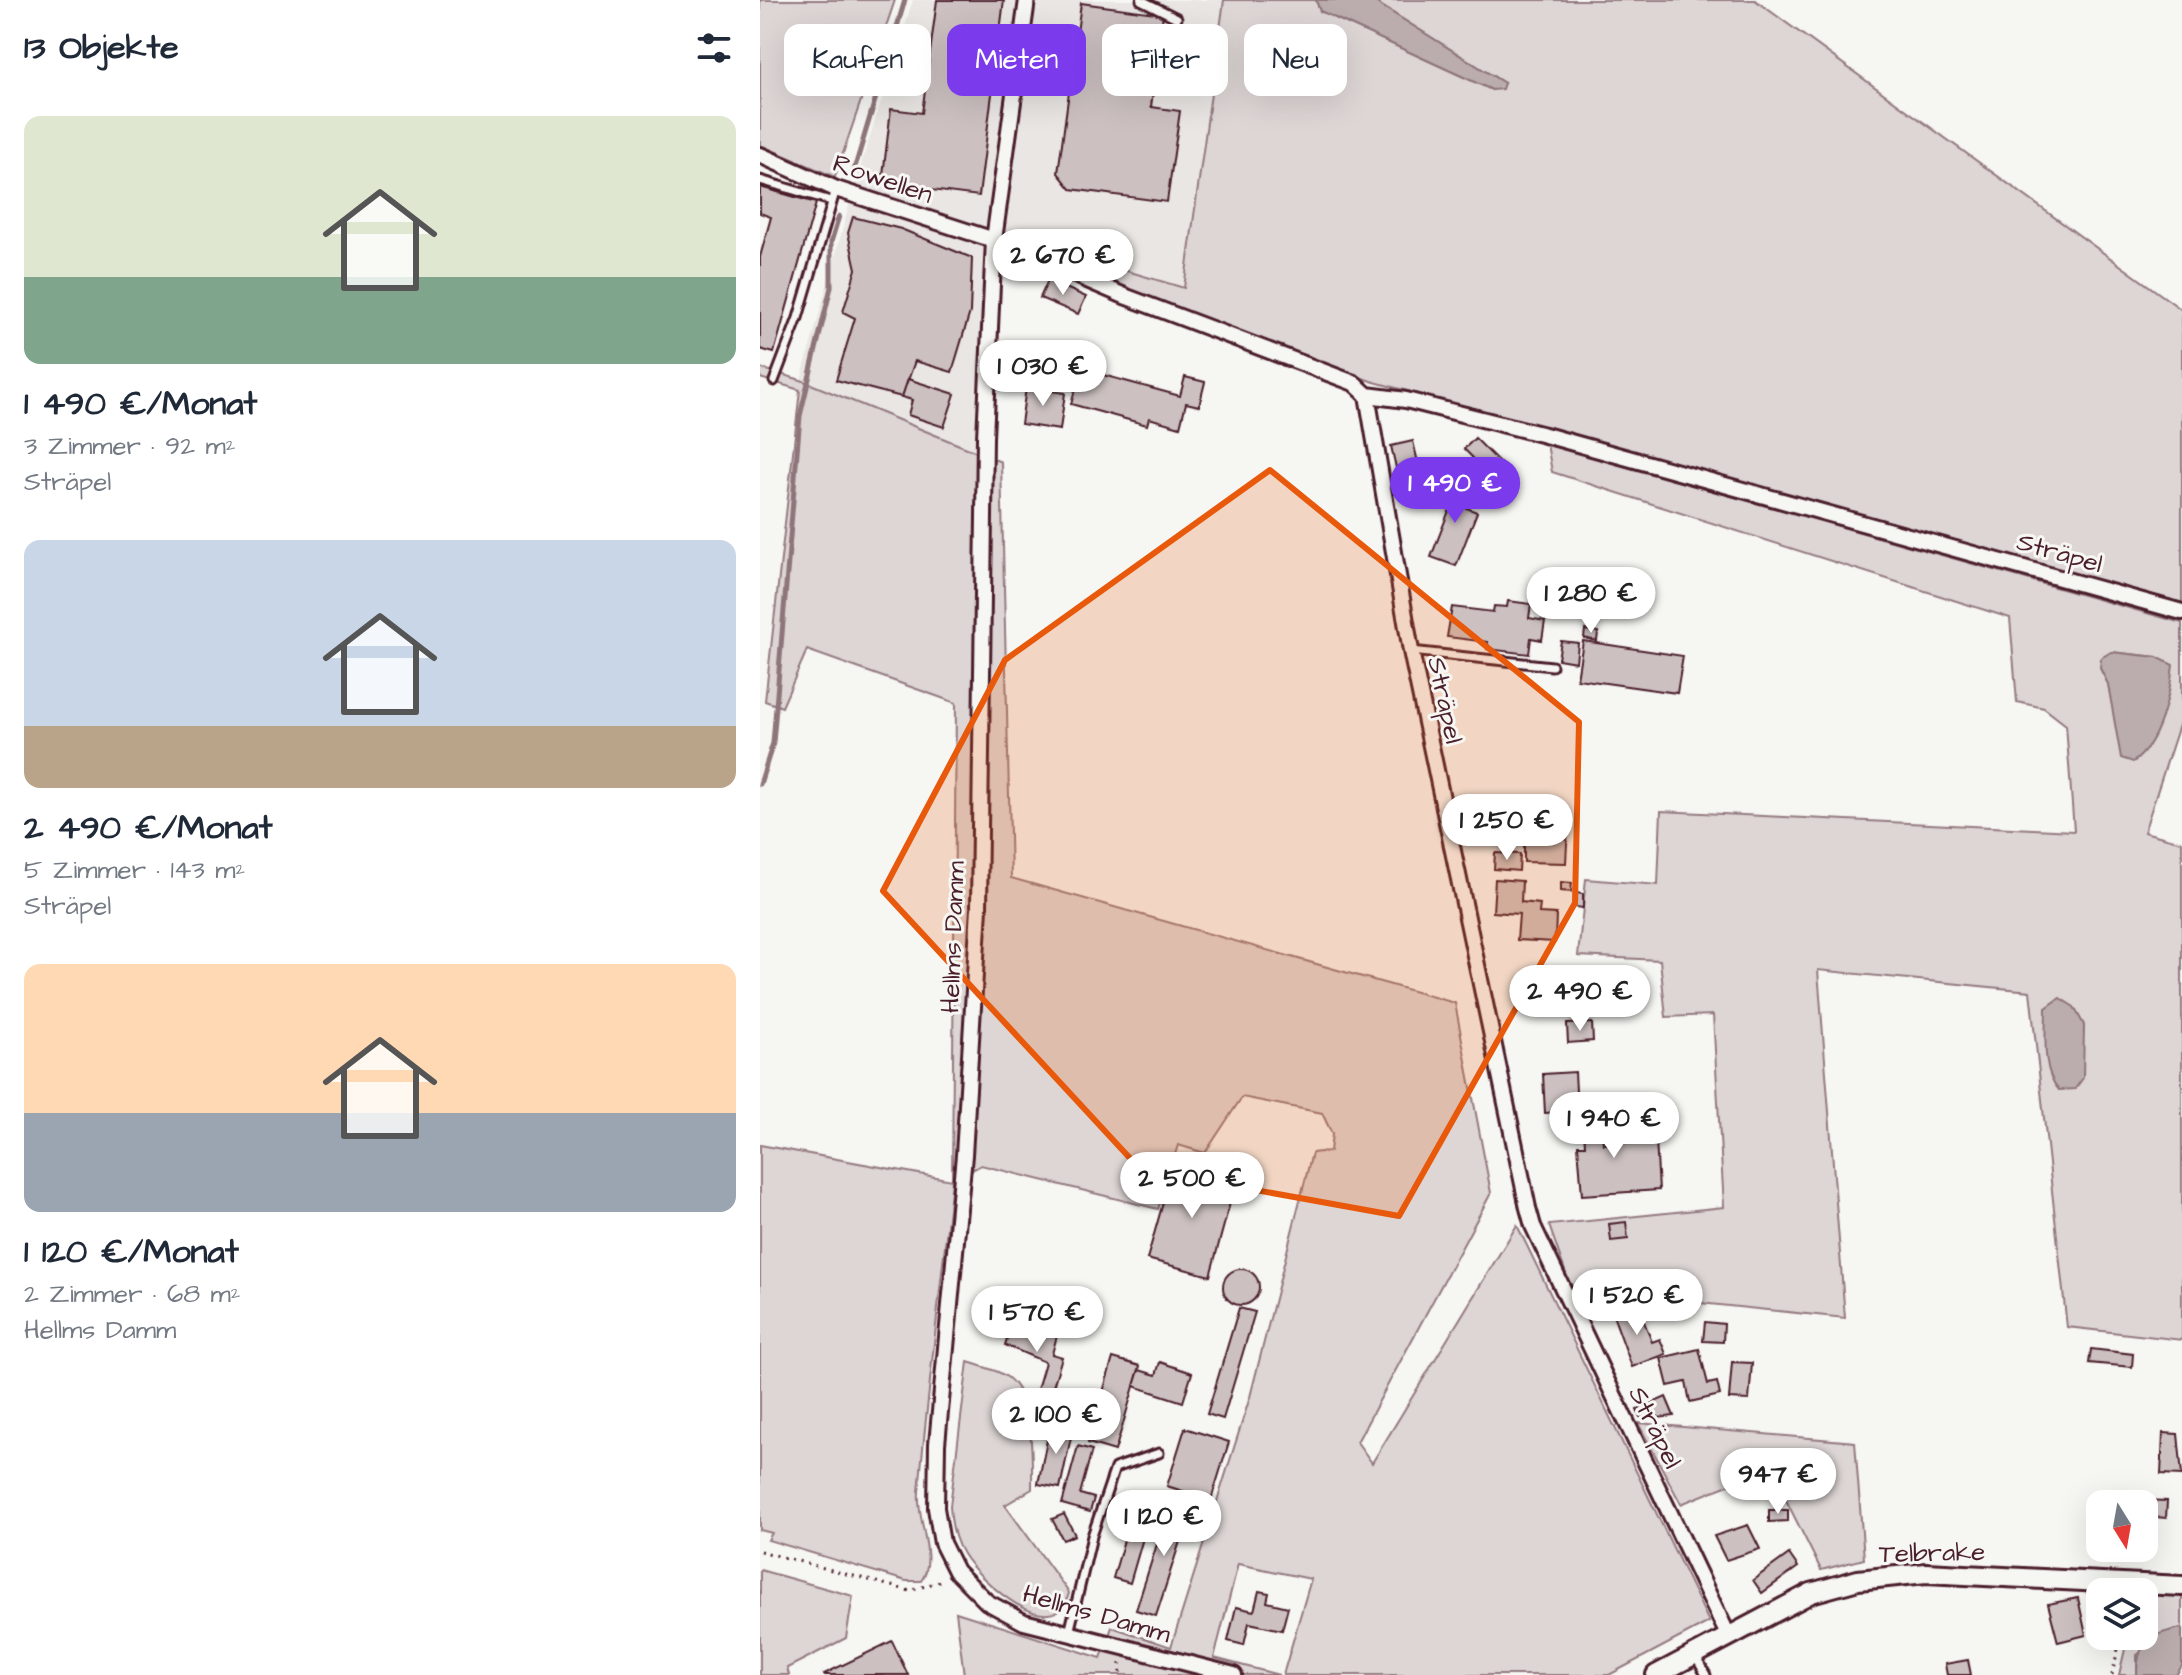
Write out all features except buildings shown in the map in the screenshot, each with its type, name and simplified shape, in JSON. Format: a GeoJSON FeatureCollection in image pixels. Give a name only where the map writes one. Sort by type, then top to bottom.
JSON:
{"type":"FeatureCollection","features":[{"type":"Feature","properties":{"kind":"street","name":"Hellms Damm"},"geometry":{"type":"LineString","coordinates":[[1027,0],[994,240],[985,438],[979,908],[964,1155],[937,1444],[936,1508],[942,1543],[956,1571],[987,1602],[1024,1622],[1234,1675]]}},
{"type":"Feature","properties":{"kind":"street","name":"Rowellen"},"geometry":{"type":"LineString","coordinates":[[760,155],[833,195],[994,240]]}},
{"type":"Feature","properties":{"kind":"street","name":"Sträpel"},"geometry":{"type":"LineString","coordinates":[[994,240],[1127,297],[1354,383],[1367,395],[1406,400],[1545,435],[2182,612]]}},
{"type":"Feature","properties":{"kind":"street","name":"Sträpel"},"geometry":{"type":"LineString","coordinates":[[1367,395],[1411,651],[1518,1176],[1533,1226],[1728,1635]]}},
{"type":"Feature","properties":{"kind":"street","name":"Telbrake"},"geometry":{"type":"LineString","coordinates":[[1656,1675],[1811,1593],[1892,1575],[1926,1573],[2182,1586]]}},
{"type":"Feature","properties":{"kind":"lane"},"geometry":{"type":"LineString","coordinates":[[1141,0],[1177,18]]}},
{"type":"Feature","properties":{"kind":"lane"},"geometry":{"type":"LineString","coordinates":[[760,180],[833,195],[798,318],[774,381]]}},
{"type":"Feature","properties":{"kind":"lane"},"geometry":{"type":"LineString","coordinates":[[1411,651],[1552,666]]}},
{"type":"Feature","properties":{"kind":"lane"},"geometry":{"type":"LineString","coordinates":[[1069,1633],[1092,1536],[1115,1468],[1159,1453]]}},
{"type":"Feature","properties":{"kind":"lane"},"geometry":{"type":"LineString","coordinates":[[1694,1654],[1706,1675]]}},
{"type":"Feature","properties":{"kind":"path"},"geometry":{"type":"LineString","coordinates":[[760,1551],[910,1591],[937,1584],[956,1571]]}},
{"type":"Feature","properties":{"kind":"path"},"geometry":{"type":"LineString","coordinates":[[2112,1675],[2118,1650]]}},
{"type":"Feature","properties":{"kind":"highlighted area"},"geometry":{"type":"Polygon","coordinates":[[[1270,470],[1579,722],[1575,903],[1399,1216],[1140,1169],[883,891],[1005,660],[1270,470]]]}},
{"type":"Feature","properties":{"kind":"shaded area"},"geometry":{"type":"Polygon","coordinates":[[[760,0],[895,0],[887,24],[784,24],[784,96],[862,96],[835,177],[760,145],[760,0]]]}},
{"type":"Feature","properties":{"kind":"shaded area"},"geometry":{"type":"Polygon","coordinates":[[[913,0],[1224,0],[1221,24],[1102,24],[1102,96],[1211,96],[1184,288],[987,228],[977,452],[801,380],[883,96],[931,96],[931,24],[905,24],[913,0]]]}},
{"type":"Feature","properties":{"kind":"shaded area"},"geometry":{"type":"Polygon","coordinates":[[[1224,0],[1316,0],[1320,11],[1492,90],[1504,83],[1372,0],[1755,0],[2182,310],[2182,603],[1371,381],[1106,284],[1100,263],[1184,288],[1211,96],[1228,96],[1228,24],[1221,24],[1224,0]]]}},
{"type":"Feature","properties":{"kind":"shaded area"},"geometry":{"type":"Polygon","coordinates":[[[1316,0],[1372,0],[1504,83],[1502,89],[1492,90],[1320,11],[1316,0]]]}},
{"type":"Feature","properties":{"kind":"shaded area"},"geometry":{"type":"Polygon","coordinates":[[[760,368],[801,380],[1001,462],[1011,878],[1455,1003],[1491,1193],[1357,1442],[1372,1463],[1517,1225],[1709,1622],[1609,1675],[1283,1675],[1311,1579],[1238,1564],[1214,1658],[1279,1675],[964,1675],[956,1612],[1101,1658],[1112,1627],[1171,1647],[1250,1397],[1312,1153],[1330,1151],[1332,1134],[1322,1113],[1242,1097],[1205,1153],[1178,1145],[1158,1209],[981,1165],[952,1181],[919,1492],[927,1550],[926,1572],[921,1581],[906,1581],[768,1540],[772,1533],[760,1530],[760,1145],[952,1180],[956,703],[807,650],[782,707],[765,701],[800,390],[760,378],[760,368]]]}},
{"type":"Feature","properties":{"kind":"shaded area"},"geometry":{"type":"Polygon","coordinates":[[[1547,444],[2182,623],[2182,716],[2144,832],[2182,842],[2182,1340],[2067,1327],[2030,991],[1818,970],[1845,1318],[1594,1292],[1573,1294],[1549,1225],[1724,1207],[1713,1015],[1666,1017],[1660,960],[1578,956],[1586,879],[1658,885],[1661,811],[2074,831],[2066,725],[2044,708],[2017,702],[2010,618],[1552,472],[1547,444]],[[2111,652],[2100,668],[2108,684],[2115,719],[2153,738],[2161,713],[2157,657],[2111,652]],[[2084,1025],[2059,1090],[2082,1050],[2084,1025]]]}},
{"type":"Feature","properties":{"kind":"shaded area"},"geometry":{"type":"Polygon","coordinates":[[[2111,652],[2157,657],[2173,665],[2162,718],[2150,744],[2133,762],[2121,758],[2108,684],[2100,668],[2101,658],[2111,652]]]}},
{"type":"Feature","properties":{"kind":"shaded area"},"geometry":{"type":"Polygon","coordinates":[[[2060,998],[2074,1007],[2084,1025],[2083,1078],[2075,1089],[2059,1090],[2047,1062],[2046,1008],[2060,998]]]}},
{"type":"Feature","properties":{"kind":"shaded area"},"geometry":{"type":"Polygon","coordinates":[[[968,1362],[1004,1375],[1014,1384],[1026,1411],[1030,1427],[1032,1489],[1005,1505],[1069,1593],[1061,1608],[1048,1614],[1033,1612],[999,1592],[971,1565],[955,1537],[950,1506],[968,1362]]]}},
{"type":"Feature","properties":{"kind":"shaded area"},"geometry":{"type":"Polygon","coordinates":[[[1638,1423],[1855,1442],[1864,1559],[1821,1570],[1770,1468],[1681,1504],[1638,1423]]]}},
{"type":"Feature","properties":{"kind":"shaded area"},"geometry":{"type":"Polygon","coordinates":[[[760,1570],[853,1596],[846,1638],[787,1668],[789,1675],[760,1675],[760,1570]]]}},
{"type":"Feature","properties":{"kind":"shaded area"},"geometry":{"type":"Polygon","coordinates":[[[2158,1595],[2182,1596],[2182,1628],[2170,1631],[2158,1640],[2158,1595]]]}},
{"type":"Feature","properties":{"kind":"shaded area"},"geometry":{"type":"Polygon","coordinates":[[[2182,1628],[2182,1666],[2176,1675],[2137,1675],[2142,1650],[2158,1650],[2158,1635],[2182,1628]]]}},
{"type":"Feature","properties":{"kind":"shaded area"},"geometry":{"type":"Polygon","coordinates":[[[2125,1650],[2144,1650],[2137,1655],[2137,1675],[2119,1675],[2125,1650]]]}},
{"type":"Feature","properties":{"kind":"waterway"},"geometry":{"type":"LineString","coordinates":[[852,177],[905,0]]}},
{"type":"Feature","properties":{"kind":"waterway"},"geometry":{"type":"LineString","coordinates":[[760,784],[773,743],[800,416],[831,287],[831,242],[839,216]]}}]}
